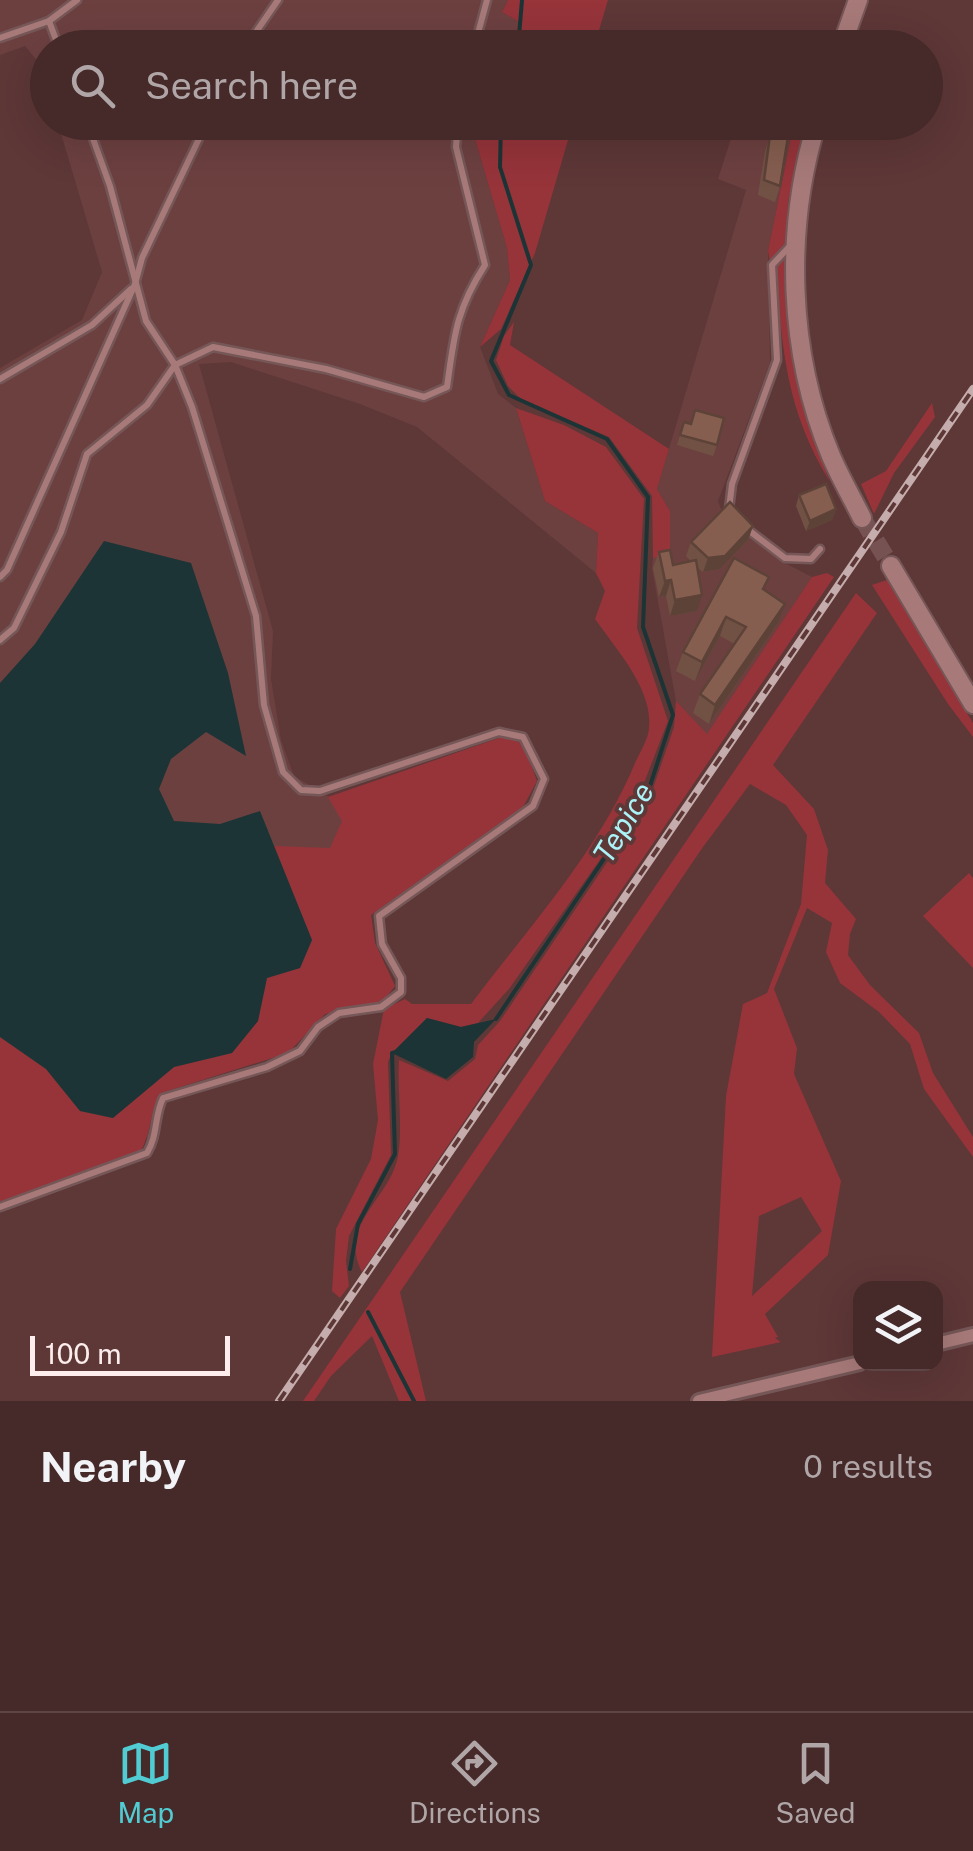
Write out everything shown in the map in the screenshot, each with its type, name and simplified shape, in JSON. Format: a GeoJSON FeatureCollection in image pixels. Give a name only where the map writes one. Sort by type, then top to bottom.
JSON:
{"type":"FeatureCollection","features":[{"type":"Feature","properties":{"kind":"main road"},"geometry":{"type":"LineString","coordinates":[[847,30],[858,0]]}},
{"type":"Feature","properties":{"kind":"main road"},"geometry":{"type":"LineString","coordinates":[[813,140],[800,193],[797,238],[796,300],[802,352],[831,456],[862,518]]}},
{"type":"Feature","properties":{"kind":"main road"},"geometry":{"type":"LineString","coordinates":[[891,566],[973,704]]}},
{"type":"Feature","properties":{"kind":"street"},"geometry":{"type":"LineString","coordinates":[[943,1342],[973,1334]]}},
{"type":"Feature","properties":{"kind":"street"},"geometry":{"type":"LineString","coordinates":[[699,1401],[853,1364]]}},
{"type":"Feature","properties":{"kind":"lane"},"geometry":{"type":"LineString","coordinates":[[0,38],[49,21],[77,0]]}},
{"type":"Feature","properties":{"kind":"lane"},"geometry":{"type":"LineString","coordinates":[[258,30],[278,0]]}},
{"type":"Feature","properties":{"kind":"lane"},"geometry":{"type":"LineString","coordinates":[[478,30],[486,0]]}},
{"type":"Feature","properties":{"kind":"lane"},"geometry":{"type":"LineString","coordinates":[[49,21],[52,30]]}},
{"type":"Feature","properties":{"kind":"lane"},"geometry":{"type":"LineString","coordinates":[[0,1207],[148,1153],[156,1139],[156,1112],[163,1098],[267,1066],[300,1051],[318,1027],[339,1013],[382,1007],[401,992],[401,978],[382,944],[379,916],[533,806],[544,779],[522,737],[499,732],[320,791],[302,790],[283,772],[264,706],[256,616],[192,407],[175,365],[146,321],[110,186],[93,140]]}},
{"type":"Feature","properties":{"kind":"lane"},"geometry":{"type":"LineString","coordinates":[[0,577],[7,570],[198,140]]}},
{"type":"Feature","properties":{"kind":"lane"},"geometry":{"type":"LineString","coordinates":[[0,640],[14,628],[61,532],[87,454],[147,405],[175,365],[213,347],[326,369],[424,397],[447,387],[456,320],[485,265],[457,140]]}},
{"type":"Feature","properties":{"kind":"lane"},"geometry":{"type":"LineString","coordinates":[[797,238],[772,265],[777,360],[732,484],[729,508],[753,535],[785,558],[811,559],[820,549]]}},
{"type":"Feature","properties":{"kind":"lane"},"geometry":{"type":"LineString","coordinates":[[0,379],[92,326],[135,284]]}},
{"type":"Feature","properties":{"kind":"shaded area"},"geometry":{"type":"Polygon","coordinates":[[[0,0],[508,0],[502,12],[519,22],[517,30],[30,30],[30,52],[25,46],[0,55],[0,0]]]}},
{"type":"Feature","properties":{"kind":"shaded area"},"geometry":{"type":"Polygon","coordinates":[[[508,0],[608,0],[599,30],[517,30],[519,22],[502,12],[508,0]]]}},
{"type":"Feature","properties":{"kind":"shaded area"},"geometry":{"type":"Polygon","coordinates":[[[63,140],[475,140],[507,248],[510,280],[480,347],[498,394],[516,408],[545,501],[598,533],[596,573],[417,427],[231,362],[199,364],[273,631],[271,679],[281,740],[294,776],[329,797],[505,736],[523,744],[537,781],[523,807],[371,915],[375,943],[395,986],[383,1001],[325,1014],[288,1053],[161,1093],[152,1108],[148,1137],[0,1202],[0,368],[82,320],[102,272],[63,140]]]}},
{"type":"Feature","properties":{"kind":"shaded area"},"geometry":{"type":"Polygon","coordinates":[[[475,140],[568,140],[535,253],[501,329],[480,347],[510,280],[507,248],[475,140]]]}},
{"type":"Feature","properties":{"kind":"shaded area"},"geometry":{"type":"Polygon","coordinates":[[[731,140],[791,140],[768,251],[770,363],[718,501],[721,509],[781,561],[812,577],[707,735],[676,701],[652,568],[653,558],[670,557],[670,511],[657,489],[746,190],[718,179],[731,140]]]}},
{"type":"Feature","properties":{"kind":"shaded area"},"geometry":{"type":"Polygon","coordinates":[[[791,140],[803,140],[788,202],[786,248],[770,262],[768,251],[791,140]]]}},
{"type":"Feature","properties":{"kind":"shaded area"},"geometry":{"type":"Polygon","coordinates":[[[785,256],[790,343],[810,428],[830,482],[804,430],[789,379],[776,268],[785,256]]]}},
{"type":"Feature","properties":{"kind":"shaded area"},"geometry":{"type":"Polygon","coordinates":[[[514,322],[510,345],[669,449],[657,489],[670,511],[670,557],[653,558],[652,496],[609,437],[521,399],[508,386],[496,360],[504,336],[514,322]]]}},
{"type":"Feature","properties":{"kind":"shaded area"},"geometry":{"type":"Polygon","coordinates":[[[932,403],[935,417],[894,473],[874,514],[861,484],[886,471],[932,403]]]}},
{"type":"Feature","properties":{"kind":"shaded area"},"geometry":{"type":"Polygon","coordinates":[[[516,408],[564,425],[606,447],[644,499],[637,628],[668,721],[632,814],[509,989],[478,1023],[461,1027],[427,1018],[392,1053],[388,1062],[391,1155],[349,1236],[349,1286],[340,1298],[332,1291],[336,1229],[371,1159],[378,1120],[373,1064],[384,1009],[405,999],[412,1004],[471,1004],[582,858],[620,796],[649,731],[649,713],[639,684],[595,619],[605,591],[596,573],[598,533],[545,501],[516,408]]]}},
{"type":"Feature","properties":{"kind":"shaded area"},"geometry":{"type":"Polygon","coordinates":[[[827,573],[834,577],[362,1272],[356,1240],[398,1156],[399,1060],[448,1081],[475,1059],[478,1045],[500,1021],[649,800],[674,727],[676,701],[707,734],[812,577],[827,573]]]}},
{"type":"Feature","properties":{"kind":"shaded area"},"geometry":{"type":"Polygon","coordinates":[[[887,580],[973,723],[973,737],[872,585],[887,580]]]}},
{"type":"Feature","properties":{"kind":"shaded area"},"geometry":{"type":"Polygon","coordinates":[[[856,593],[877,613],[773,765],[814,809],[828,850],[825,883],[856,919],[848,955],[870,985],[919,1033],[933,1073],[973,1137],[973,1157],[924,1089],[910,1044],[879,1012],[840,983],[826,952],[832,923],[807,908],[774,989],[797,1048],[794,1074],[841,1181],[828,1255],[765,1314],[778,1337],[775,1338],[781,1342],[712,1357],[726,1096],[743,1004],[767,993],[801,904],[807,835],[786,805],[750,784],[400,1292],[426,1401],[399,1401],[372,1336],[331,1376],[314,1401],[303,1401],[856,593]],[[801,1197],[759,1216],[752,1296],[822,1231],[801,1197]]]}},
{"type":"Feature","properties":{"kind":"shaded area"},"geometry":{"type":"Polygon","coordinates":[[[505,736],[523,744],[537,781],[523,807],[371,915],[375,943],[395,986],[383,1001],[325,1014],[288,1053],[161,1093],[140,1153],[0,1202],[0,1037],[46,1069],[80,1111],[112,1118],[174,1067],[232,1053],[258,1020],[267,978],[300,968],[312,940],[274,846],[330,848],[342,821],[328,797],[505,736]]]}},
{"type":"Feature","properties":{"kind":"shaded area"},"geometry":{"type":"Polygon","coordinates":[[[969,873],[973,878],[973,968],[923,916],[969,873]]]}},
{"type":"Feature","properties":{"kind":"water"},"geometry":{"type":"Polygon","coordinates":[[[104,541],[191,563],[228,673],[246,756],[206,732],[171,759],[159,789],[174,821],[220,824],[260,811],[312,940],[300,968],[267,978],[258,1021],[232,1053],[174,1067],[113,1118],[80,1111],[46,1069],[0,1037],[0,683],[35,644],[104,541]]]}},
{"type":"Feature","properties":{"kind":"water"},"geometry":{"type":"Polygon","coordinates":[[[427,1018],[461,1027],[496,1019],[474,1042],[473,1057],[446,1079],[392,1053],[427,1018]]]}},
{"type":"Feature","properties":{"kind":"building"},"geometry":{"type":"Polygon","coordinates":[[[769,140],[788,140],[780,186],[764,180],[769,140]]]}},
{"type":"Feature","properties":{"kind":"building"},"geometry":{"type":"Polygon","coordinates":[[[695,410],[724,418],[717,445],[680,435],[684,422],[691,424],[695,410]]]}},
{"type":"Feature","properties":{"kind":"building"},"geometry":{"type":"Polygon","coordinates":[[[826,484],[836,509],[810,521],[799,495],[826,484]]]}},
{"type":"Feature","properties":{"kind":"building"},"geometry":{"type":"Polygon","coordinates":[[[730,502],[753,526],[725,556],[708,558],[691,542],[730,502]]]}},
{"type":"Feature","properties":{"kind":"building"},"geometry":{"type":"Polygon","coordinates":[[[670,550],[673,565],[696,560],[702,595],[675,600],[671,580],[665,581],[659,552],[670,550]]]}},
{"type":"Feature","properties":{"kind":"building"},"geometry":{"type":"Polygon","coordinates":[[[734,558],[769,577],[763,589],[785,604],[715,705],[700,694],[746,627],[726,617],[702,662],[683,652],[734,558]]]}},
{"type":"Feature","properties":{"kind":"waterway","name":"Tepice"},"geometry":{"type":"LineString","coordinates":[[520,30],[522,0]]}},
{"type":"Feature","properties":{"kind":"waterway","name":"Tepice"},"geometry":{"type":"LineString","coordinates":[[496,1019],[647,795],[673,715],[643,627],[648,497],[607,439],[509,395],[491,361],[531,265],[500,167],[501,140]]}},
{"type":"Feature","properties":{"kind":"waterway","name":"Tepice"},"geometry":{"type":"LineString","coordinates":[[350,1269],[358,1224],[395,1154],[392,1053],[396,1052]]}},
{"type":"Feature","properties":{"kind":"waterway","name":"Tepice"},"geometry":{"type":"LineString","coordinates":[[368,1312],[414,1401]]}},
{"type":"Feature","properties":{"kind":"tunnel"},"geometry":{"type":"LineString","coordinates":[[862,518],[891,566]]}},
{"type":"Feature","properties":{"kind":"railway"},"geometry":{"type":"LineString","coordinates":[[279,1401],[973,389]]}}]}
